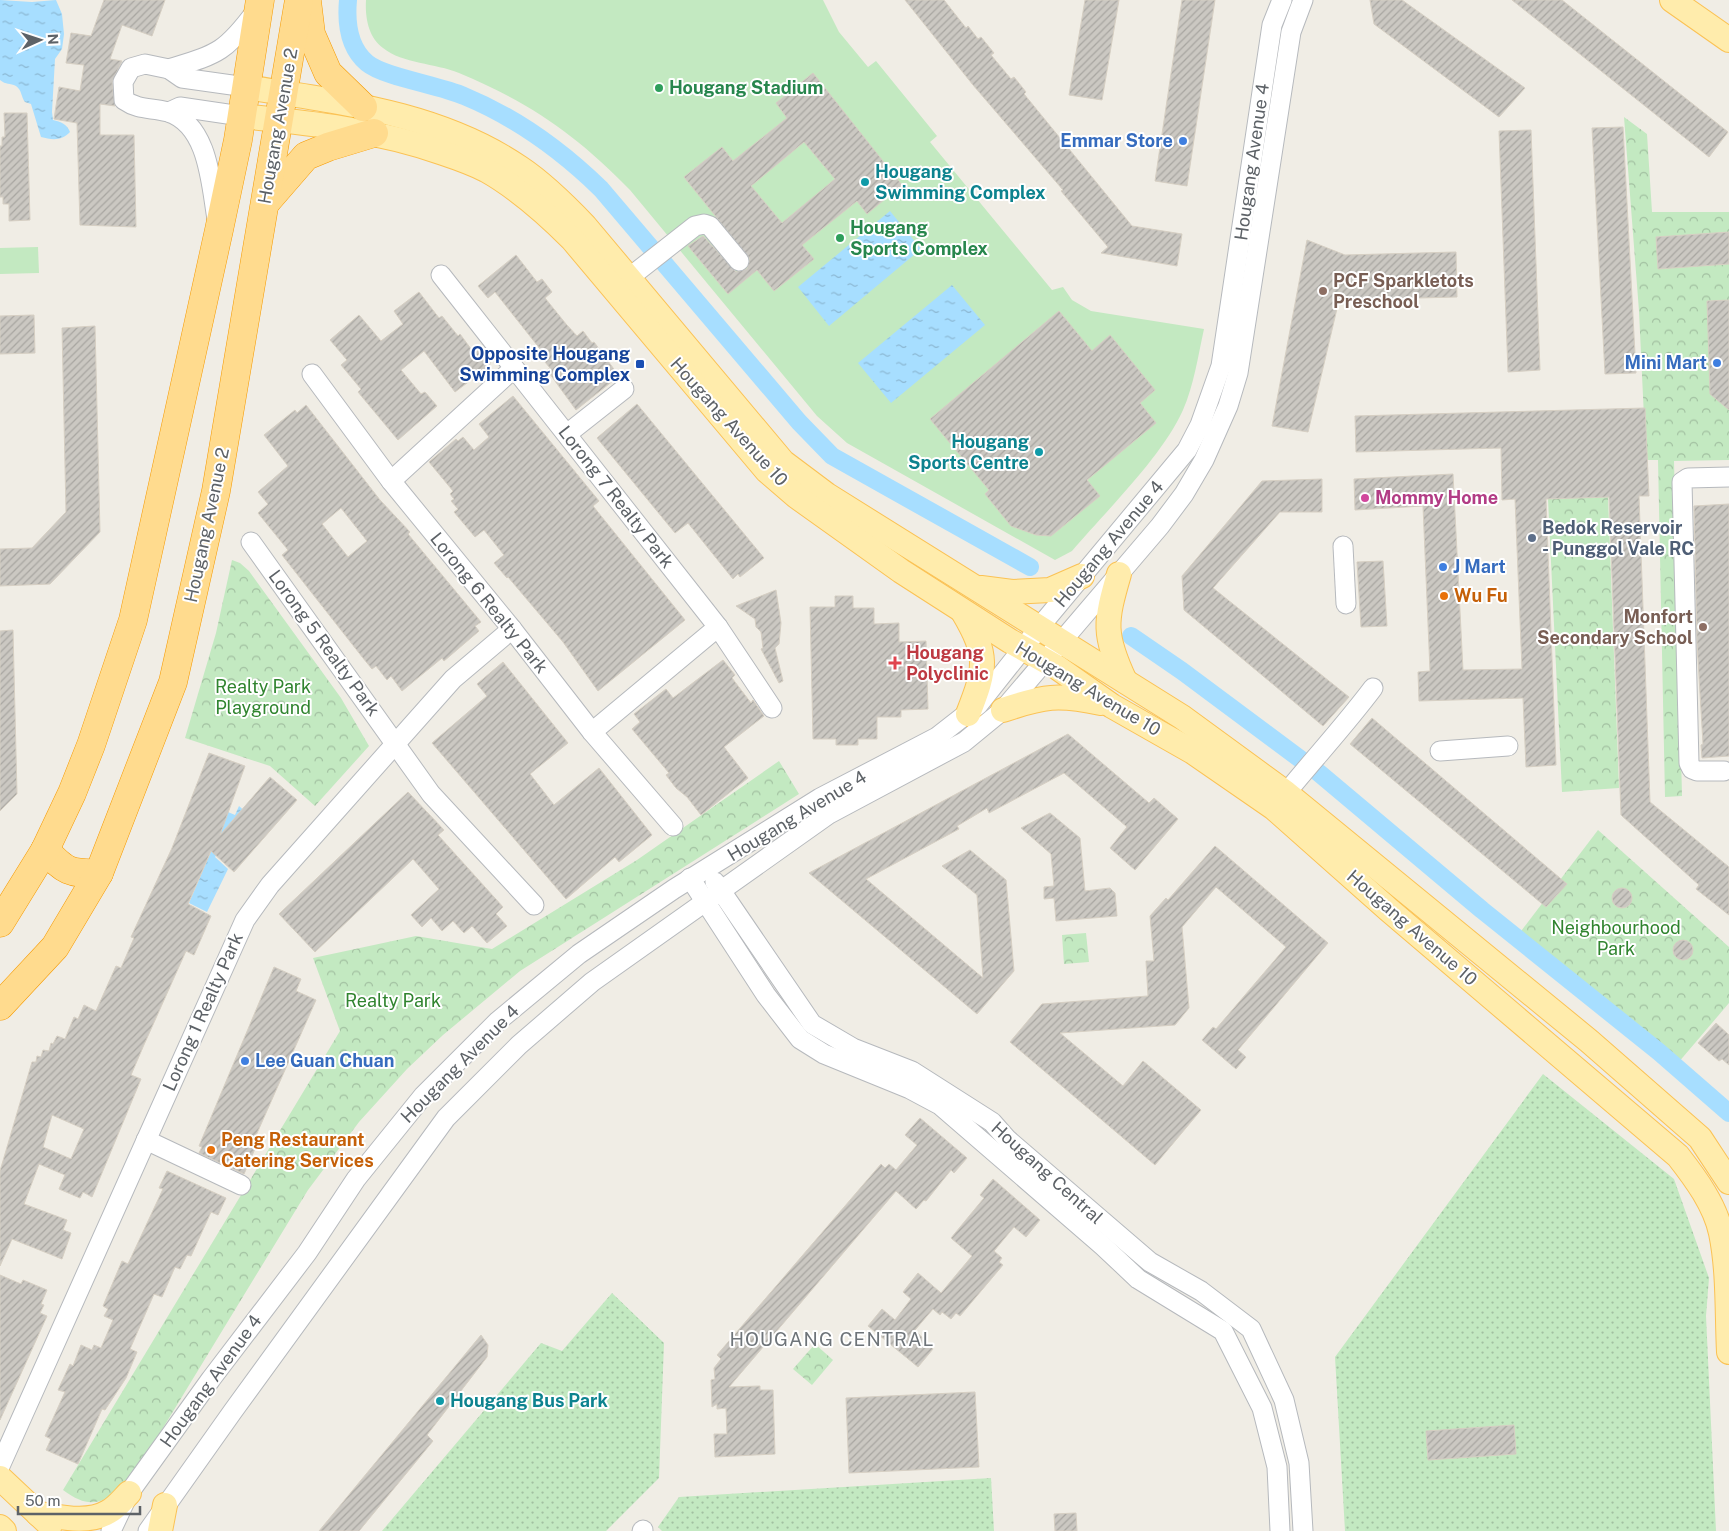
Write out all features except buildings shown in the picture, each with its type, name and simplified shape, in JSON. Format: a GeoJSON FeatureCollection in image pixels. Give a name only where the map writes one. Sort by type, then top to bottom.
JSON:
{"type":"FeatureCollection","features":[{"type":"Feature","properties":{"kind":"highway","name":"Hougang Avenue 2"},"geometry":{"type":"LineString","coordinates":[[0,1006],[55,947],[98,873],[173,682],[216,490],[285,93],[299,0]]}},
{"type":"Feature","properties":{"kind":"highway"},"geometry":{"type":"LineString","coordinates":[[306,0],[311,34],[328,73],[363,108]]}},
{"type":"Feature","properties":{"kind":"highway"},"geometry":{"type":"LineString","coordinates":[[0,923],[45,850],[91,745],[133,620],[219,230],[242,116],[260,3]]}},
{"type":"Feature","properties":{"kind":"highway"},"geometry":{"type":"LineString","coordinates":[[265,203],[306,156],[374,133]]}},
{"type":"Feature","properties":{"kind":"highway"},"geometry":{"type":"LineString","coordinates":[[45,850],[63,869],[78,874],[98,873]]}},
{"type":"Feature","properties":{"kind":"main road"},"geometry":{"type":"LineString","coordinates":[[1672,0],[1729,40]]}},
{"type":"Feature","properties":{"kind":"main road","name":"Hougang Avenue 10"},"geometry":{"type":"LineString","coordinates":[[246,87],[363,108],[432,124],[490,150],[520,168],[559,199],[630,278],[783,462],[827,495],[1182,717],[1285,794],[1589,1041],[1700,1138],[1729,1182]]}},
{"type":"Feature","properties":{"kind":"main road","name":"Hougang Avenue 10"},"geometry":{"type":"LineString","coordinates":[[242,116],[374,133],[419,145],[471,163],[504,181],[544,211],[572,238],[767,471],[796,496],[901,571],[1045,661],[1112,706],[1193,752],[1285,794],[1389,910],[1678,1156],[1697,1180],[1713,1210],[1721,1232],[1729,1352]]}},
{"type":"Feature","properties":{"kind":"main road"},"geometry":{"type":"LineString","coordinates":[[1119,574],[1108,612],[1109,642],[1125,681]]}},
{"type":"Feature","properties":{"kind":"main road"},"geometry":{"type":"LineString","coordinates":[[974,587],[1028,592],[1050,590],[1082,576]]}},
{"type":"Feature","properties":{"kind":"main road"},"geometry":{"type":"LineString","coordinates":[[961,609],[975,633],[983,663],[978,688],[968,714]]}},
{"type":"Feature","properties":{"kind":"main road"},"geometry":{"type":"LineString","coordinates":[[1003,710],[1049,697],[1070,697],[1112,706]]}},
{"type":"Feature","properties":{"kind":"main road"},"geometry":{"type":"LineString","coordinates":[[0,1478],[57,1531]]}},
{"type":"Feature","properties":{"kind":"main road"},"geometry":{"type":"LineString","coordinates":[[38,1514],[90,1518],[108,1512],[129,1493]]}},
{"type":"Feature","properties":{"kind":"main road"},"geometry":{"type":"LineString","coordinates":[[160,1531],[165,1505]]}},
{"type":"Feature","properties":{"kind":"main road"},"geometry":{"type":"LineString","coordinates":[[0,1527],[4,1531]]}},
{"type":"Feature","properties":{"kind":"street","name":"Hougang Avenue 4"},"geometry":{"type":"LineString","coordinates":[[148,1531],[446,1118],[519,1045],[592,982],[829,814],[964,742],[1003,710],[1119,574],[1184,494],[1204,460],[1228,406],[1238,374],[1237,325],[1243,215],[1272,26],[1282,0]]}},
{"type":"Feature","properties":{"kind":"street","name":"Hougang Avenue 4"},"geometry":{"type":"LineString","coordinates":[[111,1531],[129,1493],[211,1379],[307,1253],[356,1179],[423,1096],[498,1021],[579,954],[698,874],[820,798],[937,737],[968,714],[1024,649],[1040,627],[1187,450],[1212,395],[1220,366],[1237,325],[1262,218],[1290,32],[1303,0]]}},
{"type":"Feature","properties":{"kind":"street"},"geometry":{"type":"LineString","coordinates":[[168,69],[216,54],[236,39],[260,3]]}},
{"type":"Feature","properties":{"kind":"street"},"geometry":{"type":"LineString","coordinates":[[242,116],[180,108],[169,112],[135,108],[124,100],[123,82],[131,68],[145,64],[168,69],[182,78],[246,87]]}},
{"type":"Feature","properties":{"kind":"street"},"geometry":{"type":"LineString","coordinates":[[169,112],[190,127],[199,142],[208,167],[219,230]]}},
{"type":"Feature","properties":{"kind":"street"},"geometry":{"type":"LineString","coordinates":[[1243,215],[1262,218]]}},
{"type":"Feature","properties":{"kind":"street"},"geometry":{"type":"LineString","coordinates":[[630,278],[695,226],[704,224],[710,226],[739,261]]}},
{"type":"Feature","properties":{"kind":"street","name":"Lorong 7 Realty Park"},"geometry":{"type":"LineString","coordinates":[[441,275],[513,369],[568,434],[718,627],[772,708]]}},
{"type":"Feature","properties":{"kind":"street"},"geometry":{"type":"LineString","coordinates":[[391,481],[513,369]]}},
{"type":"Feature","properties":{"kind":"street","name":"Lorong 6 Realty Park"},"geometry":{"type":"LineString","coordinates":[[312,374],[391,481],[512,629],[592,732],[672,826]]}},
{"type":"Feature","properties":{"kind":"street"},"geometry":{"type":"LineString","coordinates":[[568,434],[624,389]]}},
{"type":"Feature","properties":{"kind":"street"},"geometry":{"type":"LineString","coordinates":[[1724,771],[1697,771],[1692,769],[1689,763],[1682,482],[1688,478],[1729,477]]}},
{"type":"Feature","properties":{"kind":"street","name":"Lorong 5 Realty Park"},"geometry":{"type":"LineString","coordinates":[[250,542],[431,794],[534,905]]}},
{"type":"Feature","properties":{"kind":"street"},"geometry":{"type":"LineString","coordinates":[[1344,546],[1346,604]]}},
{"type":"Feature","properties":{"kind":"street"},"geometry":{"type":"LineString","coordinates":[[592,732],[718,627]]}},
{"type":"Feature","properties":{"kind":"street","name":"Lorong 1 Realty Park"},"geometry":{"type":"LineString","coordinates":[[0,1466],[252,907],[453,679],[512,629]]}},
{"type":"Feature","properties":{"kind":"street"},"geometry":{"type":"LineString","coordinates":[[1285,794],[1317,755],[1333,740],[1373,688]]}},
{"type":"Feature","properties":{"kind":"street"},"geometry":{"type":"LineString","coordinates":[[1440,751],[1508,746]]}},
{"type":"Feature","properties":{"kind":"street","name":"Hougang Central"},"geometry":{"type":"LineString","coordinates":[[698,874],[721,891],[812,1024],[911,1080],[992,1122],[1007,1139],[1150,1262],[1201,1291],[1255,1336],[1284,1400],[1299,1463],[1302,1531]]}},
{"type":"Feature","properties":{"kind":"street","name":"Hougang Central"},"geometry":{"type":"LineString","coordinates":[[698,874],[706,902],[766,995],[800,1039],[824,1054],[911,1080],[1096,1240],[1138,1279],[1223,1331],[1262,1408],[1277,1467],[1280,1531]]}},
{"type":"Feature","properties":{"kind":"street"},"geometry":{"type":"LineString","coordinates":[[146,1140],[241,1185]]}},
{"type":"Feature","properties":{"kind":"street"},"geometry":{"type":"LineString","coordinates":[[1232,1347],[1255,1336]]}},
{"type":"Feature","properties":{"kind":"green space","name":"Hougang Sports Complex"},"geometry":{"type":"Polygon","coordinates":[[[366,0],[823,0],[839,32],[868,67],[876,61],[937,136],[930,142],[1052,290],[1063,287],[1072,300],[1091,311],[1204,329],[1193,381],[1183,410],[1174,428],[1148,465],[1072,551],[1055,560],[847,443],[817,416],[630,190],[610,170],[571,136],[530,108],[508,96],[459,73],[400,57],[383,48],[374,38],[368,26],[366,0]]]}},
{"type":"Feature","properties":{"kind":"green space"},"geometry":{"type":"Polygon","coordinates":[[[1624,117],[1647,134],[1652,212],[1729,212],[1729,460],[1674,461],[1682,796],[1665,797],[1658,460],[1646,460],[1639,311],[1624,117]]]}},
{"type":"Feature","properties":{"kind":"green space"},"geometry":{"type":"Polygon","coordinates":[[[38,247],[39,273],[0,274],[0,248],[38,247]]]}},
{"type":"Feature","properties":{"kind":"green space"},"geometry":{"type":"Polygon","coordinates":[[[1608,497],[1619,788],[1562,792],[1548,499],[1608,497]]]}},
{"type":"Feature","properties":{"kind":"green space","name":"Realty Park Playground"},"geometry":{"type":"Polygon","coordinates":[[[232,560],[240,563],[249,571],[341,698],[369,746],[315,806],[270,766],[185,738],[216,633],[232,560]]]}},
{"type":"Feature","properties":{"kind":"green space","name":"Realty Park"},"geometry":{"type":"Polygon","coordinates":[[[779,761],[799,794],[520,971],[443,1035],[407,1069],[359,1122],[308,1190],[127,1487],[110,1497],[95,1502],[81,1500],[63,1490],[340,1031],[313,958],[416,936],[492,949],[637,860],[779,761]]]}},
{"type":"Feature","properties":{"kind":"green space","name":"Neighbourhood Park"},"geometry":{"type":"Polygon","coordinates":[[[1598,830],[1729,947],[1729,1003],[1672,1070],[1512,943],[1598,830]]]}},
{"type":"Feature","properties":{"kind":"green space"},"geometry":{"type":"Polygon","coordinates":[[[1086,933],[1089,962],[1064,964],[1062,935],[1086,933]]]}},
{"type":"Feature","properties":{"kind":"green space"},"geometry":{"type":"Polygon","coordinates":[[[1543,1074],[1674,1179],[1709,1278],[1706,1316],[1716,1531],[1345,1531],[1335,1357],[1543,1074]]]}},
{"type":"Feature","properties":{"kind":"green space"},"geometry":{"type":"Polygon","coordinates":[[[612,1293],[664,1343],[659,1478],[606,1531],[382,1531],[541,1343],[562,1351],[612,1293]]]}},
{"type":"Feature","properties":{"kind":"green space"},"geometry":{"type":"Polygon","coordinates":[[[815,1344],[833,1360],[812,1385],[793,1369],[815,1344]]]}},
{"type":"Feature","properties":{"kind":"green space"},"geometry":{"type":"Polygon","coordinates":[[[991,1478],[994,1531],[662,1531],[658,1527],[679,1497],[991,1478]]]}},
{"type":"Feature","properties":{"kind":"water"},"geometry":{"type":"Polygon","coordinates":[[[0,0],[32,2],[56,0],[62,14],[64,34],[62,49],[55,59],[52,112],[53,120],[69,129],[70,132],[64,137],[53,139],[41,137],[31,104],[25,102],[16,86],[0,80],[0,0]]]}},
{"type":"Feature","properties":{"kind":"water"},"geometry":{"type":"Polygon","coordinates":[[[890,211],[921,249],[829,326],[798,287],[890,211]]]}},
{"type":"Feature","properties":{"kind":"water"},"geometry":{"type":"Polygon","coordinates":[[[952,285],[985,325],[891,403],[858,363],[952,285]]]}},
{"type":"Feature","properties":{"kind":"water"},"geometry":{"type":"Polygon","coordinates":[[[239,806],[248,814],[215,857],[228,869],[207,912],[189,903],[228,812],[235,815],[239,806]]]}},
{"type":"Feature","properties":{"kind":"waterway"},"geometry":{"type":"LineString","coordinates":[[348,0],[347,17],[352,42],[367,63],[386,73],[441,88],[483,104],[519,124],[554,148],[601,189],[799,422],[832,456],[1030,567]]}},
{"type":"Feature","properties":{"kind":"waterway"},"geometry":{"type":"LineString","coordinates":[[1131,636],[1182,671],[1319,773],[1482,910],[1659,1052],[1729,1113]]}},
{"type":"Feature","properties":{"kind":"place","name":"Hougang Stadium"},"geometry":{"type":"Point","coordinates":[659,88]}},
{"type":"Feature","properties":{"kind":"place","name":"Emmar Store"},"geometry":{"type":"Point","coordinates":[1183,141]}},
{"type":"Feature","properties":{"kind":"place","name":"Hougang Swimming Complex"},"geometry":{"type":"Point","coordinates":[865,182]}},
{"type":"Feature","properties":{"kind":"place","name":"Hougang Sports Complex"},"geometry":{"type":"Point","coordinates":[840,238]}},
{"type":"Feature","properties":{"kind":"place","name":"PCF Sparkletots Preschool"},"geometry":{"type":"Point","coordinates":[1323,291]}},
{"type":"Feature","properties":{"kind":"place","name":"Mini Mart"},"geometry":{"type":"Point","coordinates":[1717,363]}},
{"type":"Feature","properties":{"kind":"place","name":"Opposite Hougang Swimming Complex"},"geometry":{"type":"Point","coordinates":[640,364]}},
{"type":"Feature","properties":{"kind":"place","name":"Hougang Sports Centre"},"geometry":{"type":"Point","coordinates":[1039,452]}},
{"type":"Feature","properties":{"kind":"place","name":"Mommy Home"},"geometry":{"type":"Point","coordinates":[1365,498]}},
{"type":"Feature","properties":{"kind":"place","name":"Bedok Reservoir - Punggol Vale RC"},"geometry":{"type":"Point","coordinates":[1532,538]}},
{"type":"Feature","properties":{"kind":"place","name":"J Mart"},"geometry":{"type":"Point","coordinates":[1443,567]}},
{"type":"Feature","properties":{"kind":"place","name":"Wu Fu"},"geometry":{"type":"Point","coordinates":[1444,596]}},
{"type":"Feature","properties":{"kind":"place","name":"Monfort Secondary School"},"geometry":{"type":"Point","coordinates":[1703,627]}},
{"type":"Feature","properties":{"kind":"place","name":"Hougang Polyclinic"},"geometry":{"type":"Point","coordinates":[895,663]}},
{"type":"Feature","properties":{"kind":"place","name":"Lee Guan Chuan"},"geometry":{"type":"Point","coordinates":[245,1061]}},
{"type":"Feature","properties":{"kind":"place","name":"Peng Restaurant Catering Services"},"geometry":{"type":"Point","coordinates":[211,1150]}},
{"type":"Feature","properties":{"kind":"place","name":"Hougang Bus Park"},"geometry":{"type":"Point","coordinates":[440,1401]}},
{"type":"Feature","properties":{"kind":"district","name":"HOUGANG CENTRAL"},"geometry":{"type":"Point","coordinates":[832,1339]}}]}
